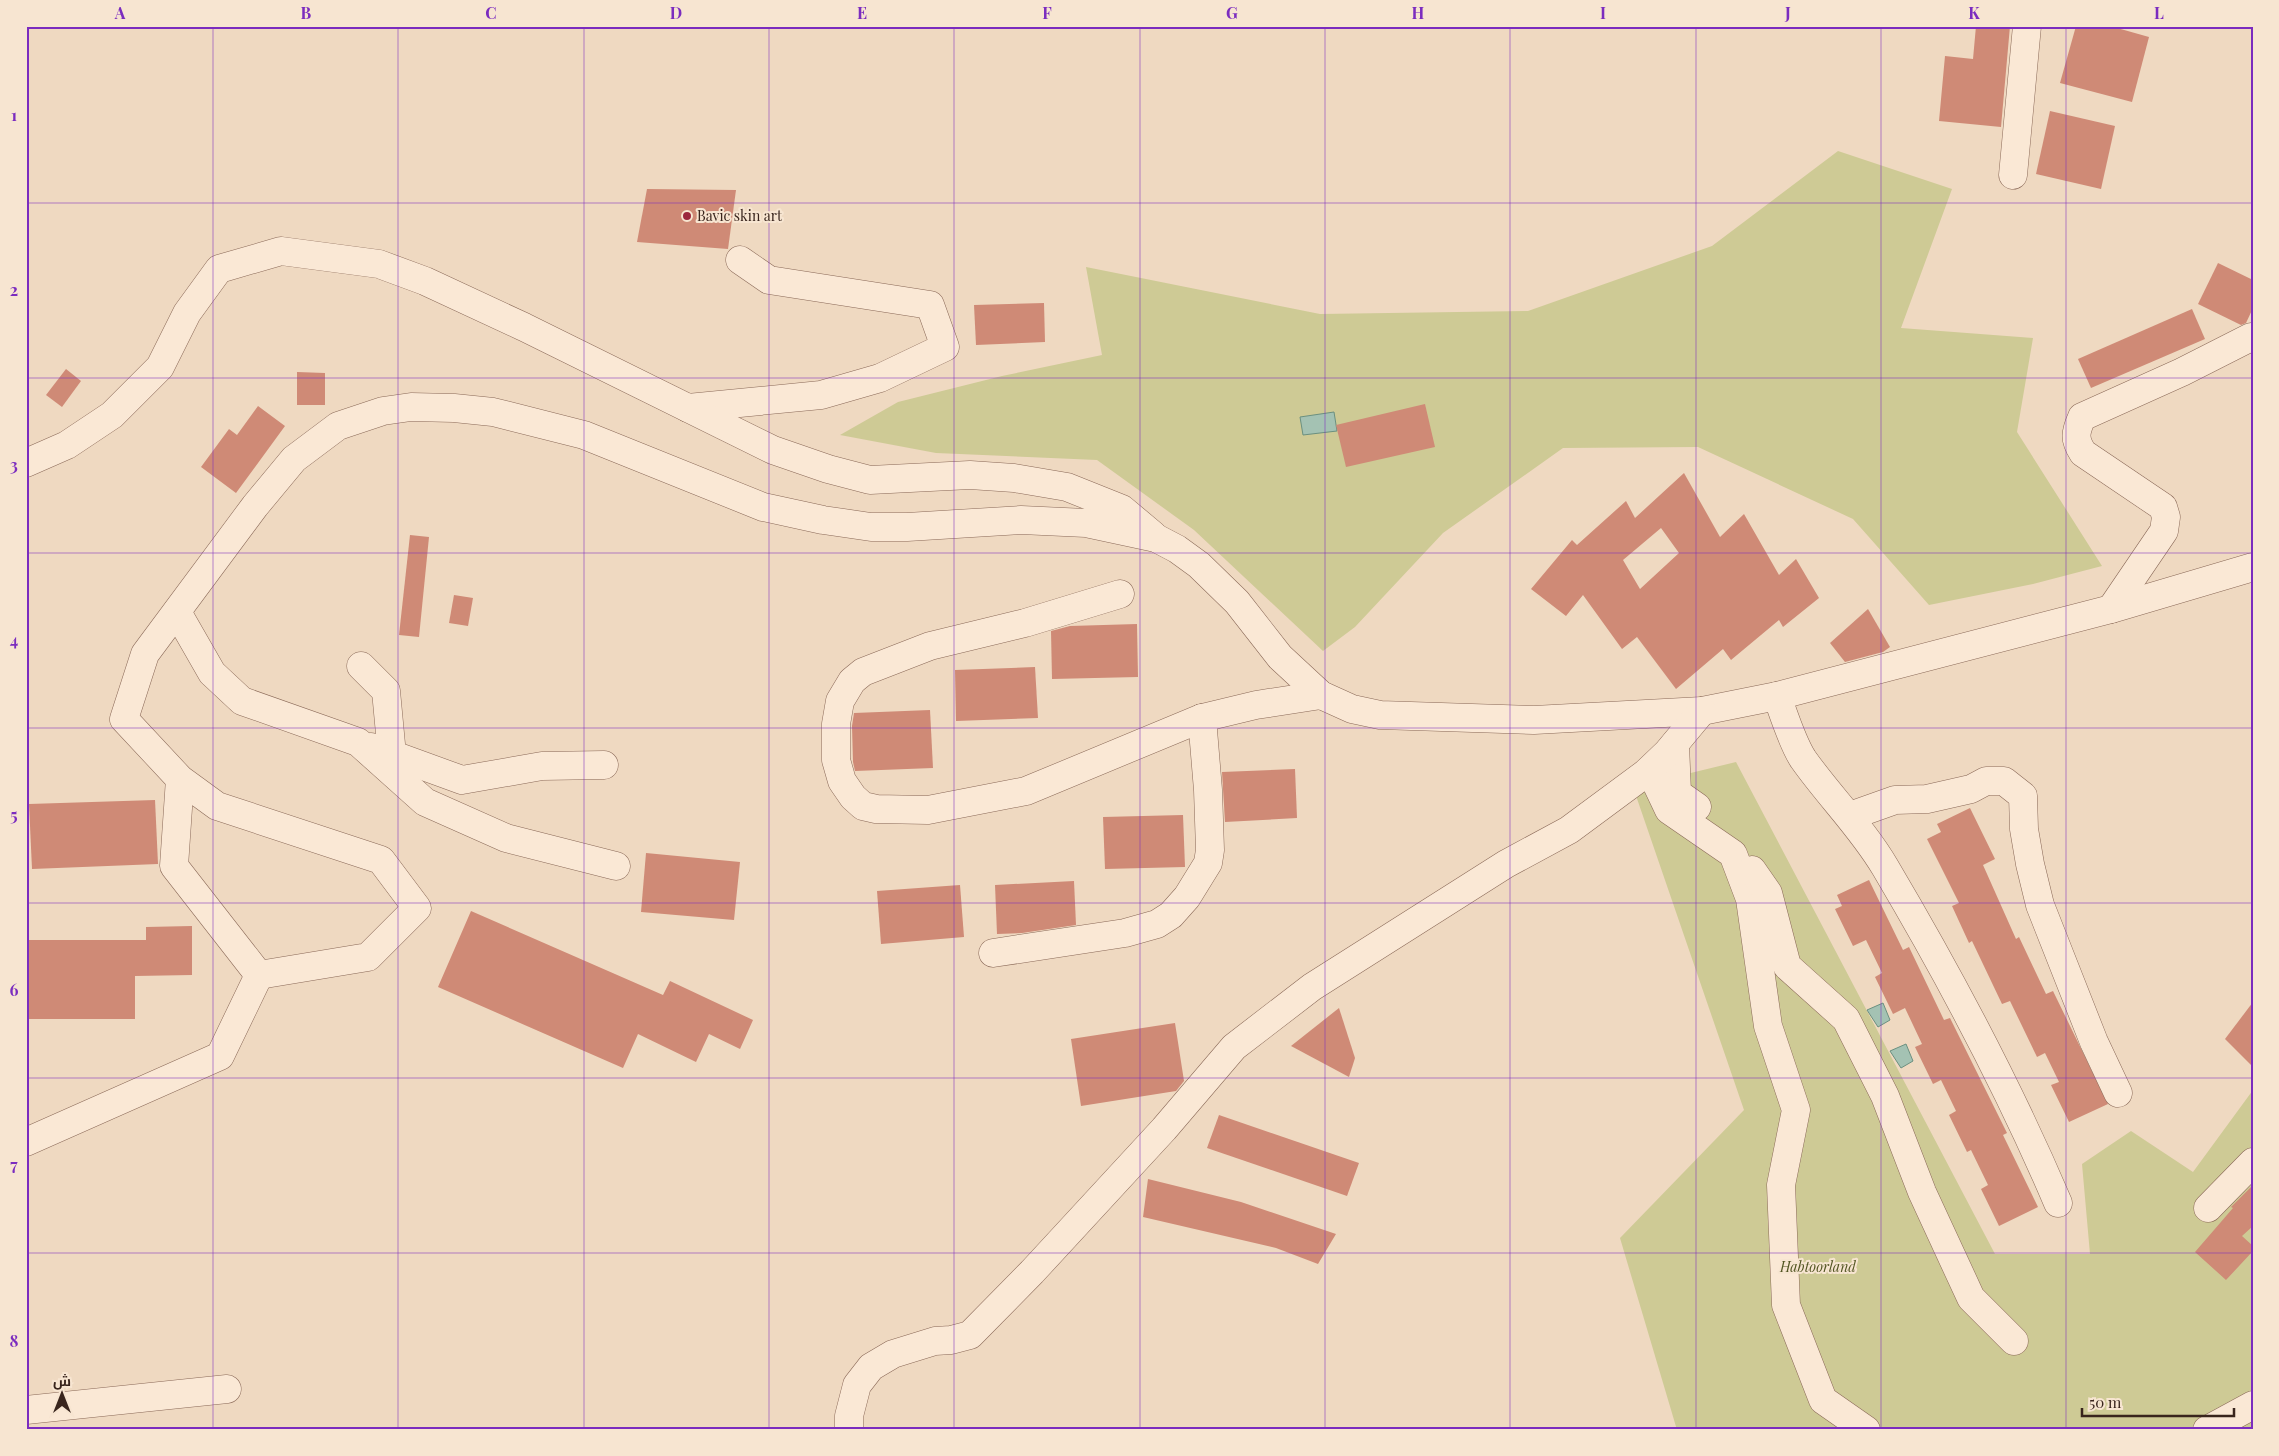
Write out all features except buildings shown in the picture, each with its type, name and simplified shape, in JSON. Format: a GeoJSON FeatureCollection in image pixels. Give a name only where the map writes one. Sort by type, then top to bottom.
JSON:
{"type":"FeatureCollection","features":[{"type":"Feature","properties":{"kind":"street"},"geometry":{"type":"LineString","coordinates":[[2013,174],[2027,26]]}},
{"type":"Feature","properties":{"kind":"street"},"geometry":{"type":"LineString","coordinates":[[26,463],[68,445],[112,415],[160,366],[187,313],[219,269],[281,251],[380,264],[425,281],[524,326],[773,450],[828,469],[870,480],[970,475],[1014,478],[1068,487],[1122,509],[1156,538],[1177,549],[1199,565],[1237,602],[1280,657],[1321,695],[1352,709],[1380,715],[1534,720],[1702,711],[1777,696],[2111,609],[2253,567]]}},
{"type":"Feature","properties":{"kind":"street"},"geometry":{"type":"LineString","coordinates":[[688,408],[821,395],[880,378],[945,347],[930,305],[769,280],[740,260]]}},
{"type":"Feature","properties":{"kind":"street"},"geometry":{"type":"LineString","coordinates":[[2111,609],[2164,531],[2166,518],[2163,507],[2083,453],[2076,442],[2077,427],[2082,417],[2182,372],[2251,337]]}},
{"type":"Feature","properties":{"kind":"street"},"geometry":{"type":"LineString","coordinates":[[259,975],[368,957],[417,908],[381,860],[217,806],[180,779],[124,719],[145,654],[255,506],[294,459],[338,426],[383,411],[411,407],[454,408],[493,412],[584,435],[763,507],[823,520],[871,527],[907,527],[1021,520],[1086,523],[1156,538]]}},
{"type":"Feature","properties":{"kind":"street"},"geometry":{"type":"LineString","coordinates":[[1120,594],[1025,623],[930,646],[863,672],[852,681],[840,701],[836,724],[836,760],[842,781],[853,797],[863,806],[895,811],[928,810],[1026,791],[1202,718],[1256,705],[1321,695]]}},
{"type":"Feature","properties":{"kind":"street"},"geometry":{"type":"LineString","coordinates":[[177,612],[212,673],[242,701],[392,755],[462,780],[542,766],[604,765]]}},
{"type":"Feature","properties":{"kind":"street"},"geometry":{"type":"LineString","coordinates":[[361,666],[386,691],[392,755]]}},
{"type":"Feature","properties":{"kind":"street"},"geometry":{"type":"LineString","coordinates":[[1777,696],[1802,757],[1850,816],[1883,865],[1924,936],[2024,1128],[2058,1203]]}},
{"type":"Feature","properties":{"kind":"street"},"geometry":{"type":"LineString","coordinates":[[849,1430],[849,1416],[857,1385],[871,1367],[893,1354],[935,1341],[951,1340],[970,1335],[1032,1272],[1164,1130],[1234,1047],[1312,987],[1506,864],[1569,830],[1650,770],[1675,744],[1702,711]]}},
{"type":"Feature","properties":{"kind":"street"},"geometry":{"type":"LineString","coordinates":[[993,953],[1125,933],[1157,924],[1171,915],[1187,897],[1208,863],[1210,850],[1208,790],[1202,718]]}},
{"type":"Feature","properties":{"kind":"street"},"geometry":{"type":"LineString","coordinates":[[358,742],[425,802],[506,838],[616,866]]}},
{"type":"Feature","properties":{"kind":"street"},"geometry":{"type":"LineString","coordinates":[[1675,744],[1677,793],[1719,822],[1768,893],[1787,966],[1846,1019],[1884,1096],[1922,1192],[1972,1298],[2014,1341]]}},
{"type":"Feature","properties":{"kind":"street"},"geometry":{"type":"LineString","coordinates":[[1650,770],[1668,810],[1733,854],[1750,900],[1768,1026],[1796,1110],[1781,1185],[1786,1305],[1822,1400],[1866,1430]]}},
{"type":"Feature","properties":{"kind":"street"},"geometry":{"type":"LineString","coordinates":[[180,779],[174,866],[259,975]]}},
{"type":"Feature","properties":{"kind":"street"},"geometry":{"type":"LineString","coordinates":[[1850,816],[1895,800],[1927,799],[1971,789],[1986,781],[2004,781],[2023,796],[2024,829],[2040,905],[2094,1042],[2118,1093]]}},
{"type":"Feature","properties":{"kind":"street"},"geometry":{"type":"LineString","coordinates":[[26,1142],[220,1056],[259,975]]}},
{"type":"Feature","properties":{"kind":"street"},"geometry":{"type":"LineString","coordinates":[[2208,1208],[2253,1162]]}},
{"type":"Feature","properties":{"kind":"street"},"geometry":{"type":"LineString","coordinates":[[26,1410],[227,1389]]}},
{"type":"Feature","properties":{"kind":"street"},"geometry":{"type":"LineString","coordinates":[[2207,1430],[2253,1405]]}},
{"type":"Feature","properties":{"kind":"green space"},"geometry":{"type":"Polygon","coordinates":[[[1838,151],[1952,189],[1901,328],[2033,338],[2017,432],[2102,566],[2033,584],[1929,605],[1853,519],[1698,447],[1563,448],[1443,533],[1355,627],[1323,651],[1194,530],[1097,460],[936,453],[840,435],[898,402],[1002,376],[1102,355],[1086,267],[1320,314],[1528,311],[1712,246],[1838,151]]]}},
{"type":"Feature","properties":{"kind":"green space","name":"Habtoorland"},"geometry":{"type":"Polygon","coordinates":[[[1736,762],[1995,1254],[2090,1254],[2082,1164],[2131,1131],[2193,1172],[2253,1090],[2253,1430],[1677,1430],[1620,1238],[1744,1110],[1633,787],[1736,762]]]}},
{"type":"Feature","properties":{"kind":"shaded area"},"geometry":{"type":"Polygon","coordinates":[[[1334,412],[1337,431],[1303,435],[1300,417],[1334,412]]]}},
{"type":"Feature","properties":{"kind":"shaded area"},"geometry":{"type":"Polygon","coordinates":[[[1883,1003],[1890,1020],[1878,1027],[1867,1010],[1883,1003]]]}},
{"type":"Feature","properties":{"kind":"shaded area"},"geometry":{"type":"Polygon","coordinates":[[[1906,1044],[1913,1061],[1901,1068],[1890,1051],[1906,1044]]]}},
{"type":"Feature","properties":{"kind":"place","name":"Bavic skin art"},"geometry":{"type":"Point","coordinates":[687,216]}}]}
